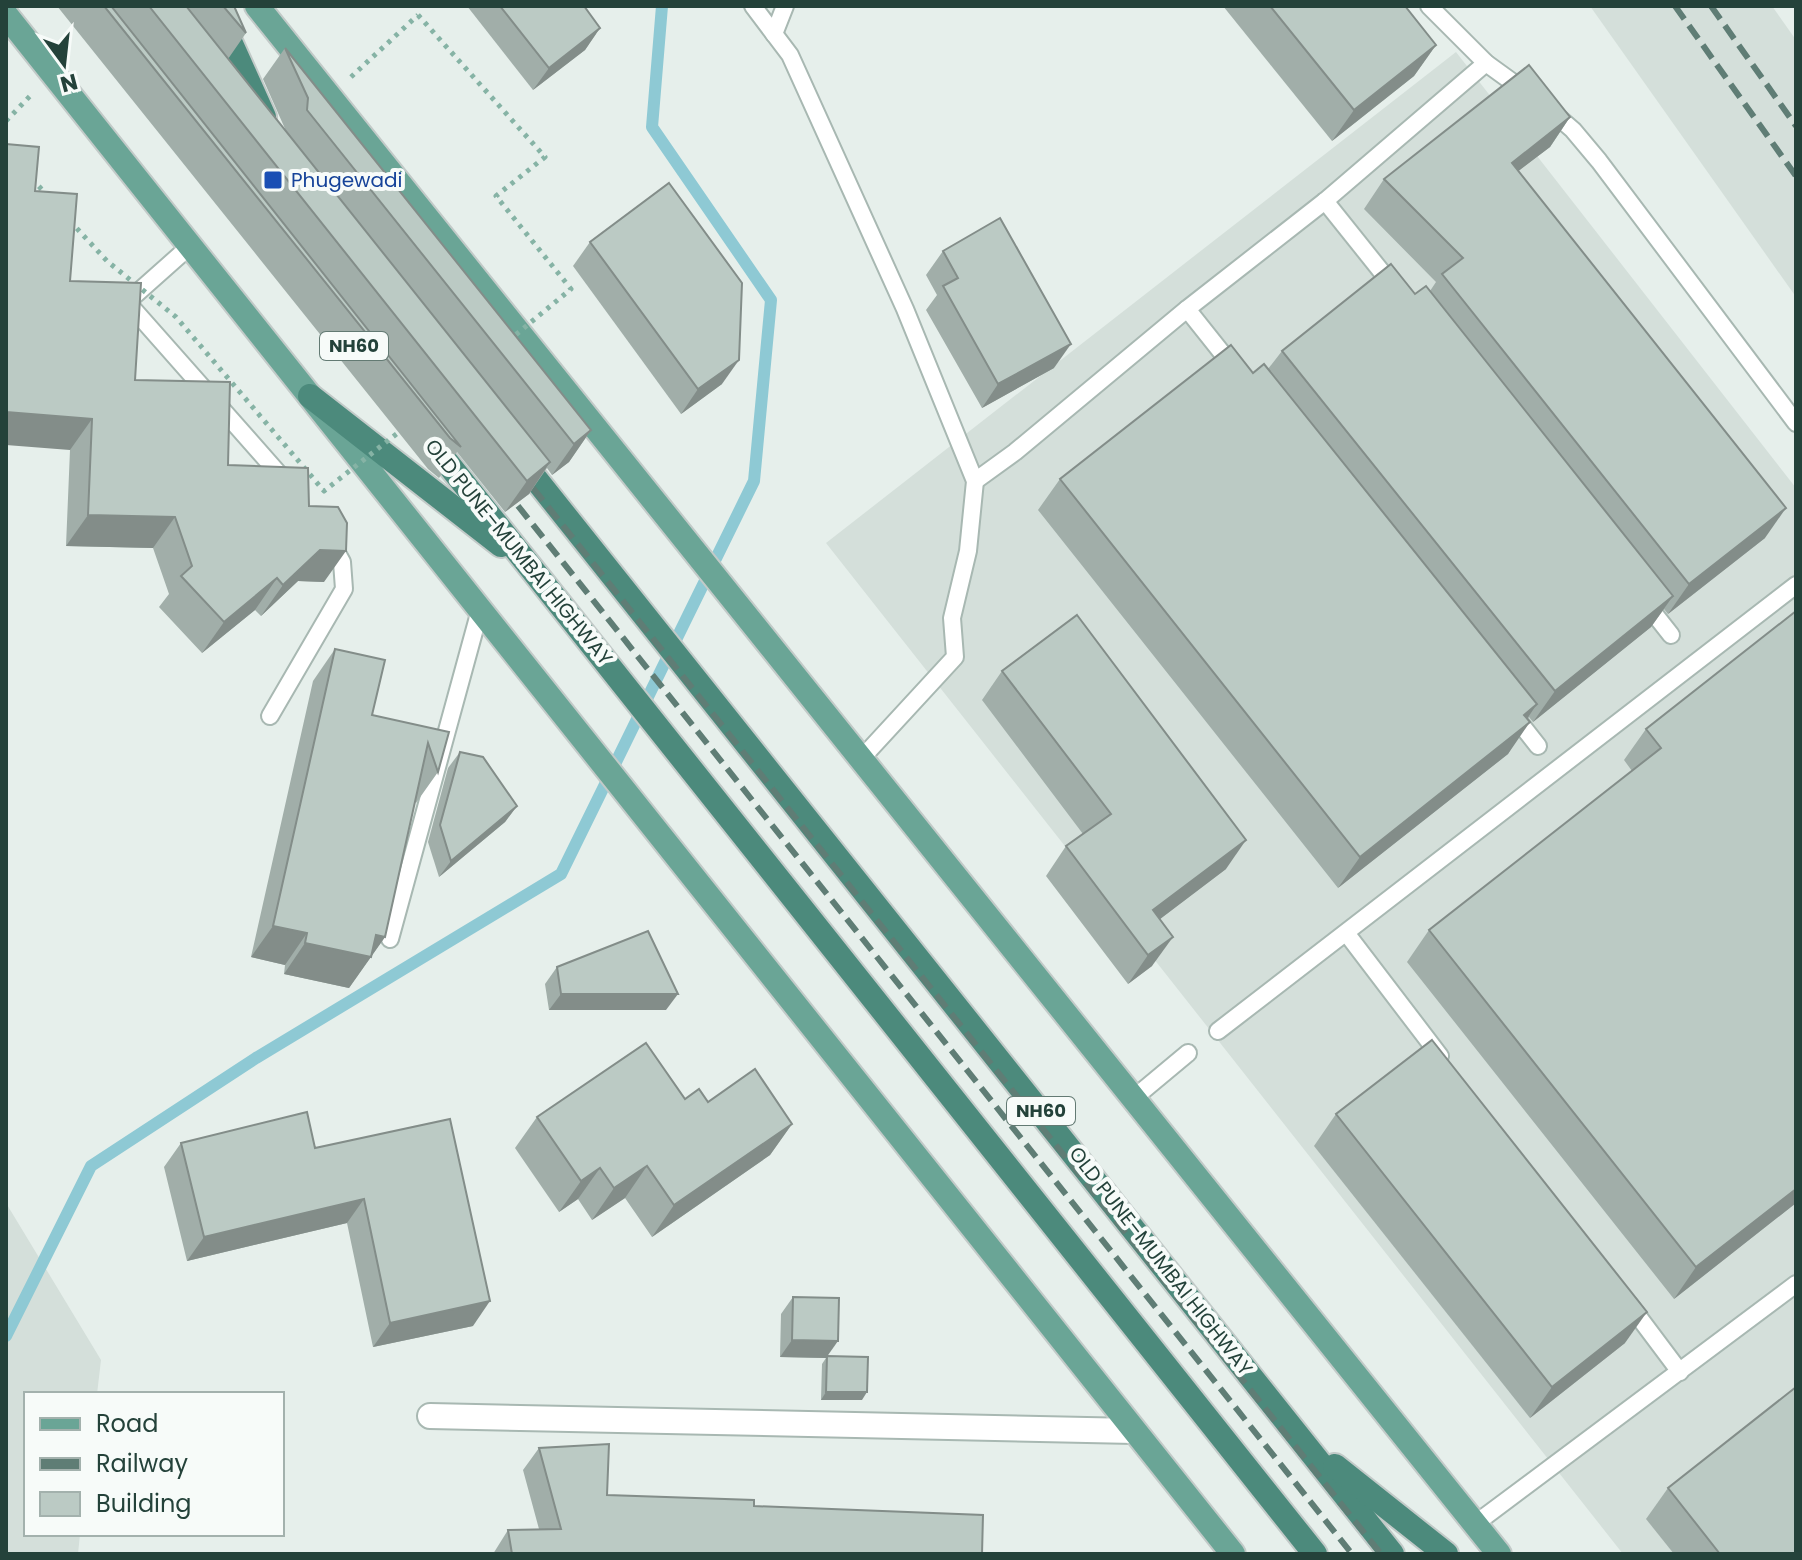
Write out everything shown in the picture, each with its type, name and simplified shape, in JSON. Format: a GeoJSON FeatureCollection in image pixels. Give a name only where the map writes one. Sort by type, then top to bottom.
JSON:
{"type":"FeatureCollection","features":[{"type":"Feature","properties":{"kind":"highway"},"geometry":{"type":"LineString","coordinates":[[214,6],[271,142],[228,93]]}},
{"type":"Feature","properties":{"kind":"highway"},"geometry":{"type":"LineString","coordinates":[[310,396],[531,568]]}},
{"type":"Feature","properties":{"kind":"highway","name":"OLD PUNE–MUMBAI HIGHWAY"},"geometry":{"type":"LineString","coordinates":[[411,421],[660,729],[1315,1554]]}},
{"type":"Feature","properties":{"kind":"highway","name":"OLD PUNE–MUMBAI HIGHWAY"},"geometry":{"type":"LineString","coordinates":[[505,441],[1392,1554]]}},
{"type":"Feature","properties":{"kind":"highway"},"geometry":{"type":"LineString","coordinates":[[1302,1439],[1446,1554]]}},
{"type":"Feature","properties":{"kind":"main road"},"geometry":{"type":"LineString","coordinates":[[257,6],[1499,1554]]}},
{"type":"Feature","properties":{"kind":"main road"},"geometry":{"type":"LineString","coordinates":[[6,15],[1233,1554]]}},
{"type":"Feature","properties":{"kind":"street"},"geometry":{"type":"LineString","coordinates":[[430,1416],[1134,1431]]}},
{"type":"Feature","properties":{"kind":"lane"},"geometry":{"type":"LineString","coordinates":[[753,6],[790,55],[905,309],[975,481],[968,551],[952,618],[955,657],[861,759]]}},
{"type":"Feature","properties":{"kind":"lane"},"geometry":{"type":"LineString","coordinates":[[774,34],[785,6]]}},
{"type":"Feature","properties":{"kind":"lane"},"geometry":{"type":"LineString","coordinates":[[1429,6],[1486,63],[1573,130],[1796,423]]}},
{"type":"Feature","properties":{"kind":"lane"},"geometry":{"type":"LineString","coordinates":[[975,481],[1325,201],[1486,63]]}},
{"type":"Feature","properties":{"kind":"lane"},"geometry":{"type":"LineString","coordinates":[[1325,201],[1403,299]]}},
{"type":"Feature","properties":{"kind":"lane"},"geometry":{"type":"LineString","coordinates":[[190,246],[127,302],[298,495]]}},
{"type":"Feature","properties":{"kind":"lane"},"geometry":{"type":"LineString","coordinates":[[1187,309],[1245,382]]}},
{"type":"Feature","properties":{"kind":"lane"},"geometry":{"type":"LineString","coordinates":[[270,716],[344,589],[342,562],[324,529]]}},
{"type":"Feature","properties":{"kind":"lane"},"geometry":{"type":"LineString","coordinates":[[1218,1031],[1796,585]]}},
{"type":"Feature","properties":{"kind":"lane"},"geometry":{"type":"LineString","coordinates":[[1637,593],[1671,635]]}},
{"type":"Feature","properties":{"kind":"lane"},"geometry":{"type":"LineString","coordinates":[[390,939],[480,610]]}},
{"type":"Feature","properties":{"kind":"lane"},"geometry":{"type":"LineString","coordinates":[[1499,697],[1538,746]]}},
{"type":"Feature","properties":{"kind":"lane"},"geometry":{"type":"LineString","coordinates":[[1347,934],[1452,1071]]}},
{"type":"Feature","properties":{"kind":"lane"},"geometry":{"type":"LineString","coordinates":[[1134,1098],[1188,1053]]}},
{"type":"Feature","properties":{"kind":"lane"},"geometry":{"type":"LineString","coordinates":[[1475,1524],[1796,1284]]}},
{"type":"Feature","properties":{"kind":"lane"},"geometry":{"type":"LineString","coordinates":[[1623,1297],[1680,1372]]}},
{"type":"Feature","properties":{"kind":"path"},"geometry":{"type":"LineString","coordinates":[[330,97],[418,15],[545,157],[496,196],[571,289],[511,339]]}},
{"type":"Feature","properties":{"kind":"path"},"geometry":{"type":"LineString","coordinates":[[26,173],[56,206]]}},
{"type":"Feature","properties":{"kind":"path"},"geometry":{"type":"LineString","coordinates":[[67,217],[107,261],[176,317],[324,491],[411,421]]}},
{"type":"Feature","properties":{"kind":"shaded area"},"geometry":{"type":"Polygon","coordinates":[[[1590,6],[1772,6],[1796,40],[1796,297],[1590,6]]]}},
{"type":"Feature","properties":{"kind":"shaded area"},"geometry":{"type":"Polygon","coordinates":[[[1456,52],[1796,488],[1796,1554],[1623,1554],[826,543],[1456,52]]]}},
{"type":"Feature","properties":{"kind":"shaded area"},"geometry":{"type":"Polygon","coordinates":[[[6,1203],[101,1360],[97,1392],[24,1392],[24,1536],[80,1536],[78,1554],[6,1554],[6,1203]]]}},
{"type":"Feature","properties":{"kind":"building"},"geometry":{"type":"Polygon","coordinates":[[[104,6],[111,6],[461,447],[450,438],[104,6]]]}},
{"type":"Feature","properties":{"kind":"building"},"geometry":{"type":"Polygon","coordinates":[[[149,6],[186,6],[550,462],[527,481],[149,6]]]}},
{"type":"Feature","properties":{"kind":"building"},"geometry":{"type":"Polygon","coordinates":[[[223,6],[234,6],[246,33],[223,6]]]}},
{"type":"Feature","properties":{"kind":"building"},"geometry":{"type":"Polygon","coordinates":[[[500,6],[584,6],[600,28],[549,68],[500,6]]]}},
{"type":"Feature","properties":{"kind":"building"},"geometry":{"type":"Polygon","coordinates":[[[1270,6],[1405,6],[1436,45],[1354,110],[1270,6]]]}},
{"type":"Feature","properties":{"kind":"building"},"geometry":{"type":"Polygon","coordinates":[[[285,48],[591,430],[574,444],[307,110],[308,98],[285,48]]]}},
{"type":"Feature","properties":{"kind":"building"},"geometry":{"type":"Polygon","coordinates":[[[1529,65],[1570,117],[1512,163],[1786,508],[1689,584],[1442,274],[1463,258],[1384,179],[1529,65]]]}},
{"type":"Feature","properties":{"kind":"building"},"geometry":{"type":"Polygon","coordinates":[[[6,144],[39,147],[35,191],[77,194],[70,281],[141,283],[135,380],[230,382],[228,465],[308,468],[309,506],[338,507],[347,523],[346,551],[320,550],[283,585],[277,578],[224,622],[181,576],[192,566],[175,517],[88,515],[92,419],[6,412],[6,144]]]}},
{"type":"Feature","properties":{"kind":"building"},"geometry":{"type":"Polygon","coordinates":[[[669,183],[742,283],[739,360],[698,389],[590,242],[669,183]]]}},
{"type":"Feature","properties":{"kind":"building"},"geometry":{"type":"Polygon","coordinates":[[[1000,218],[1071,344],[998,384],[943,286],[958,278],[943,251],[1000,218]]]}},
{"type":"Feature","properties":{"kind":"building"},"geometry":{"type":"Polygon","coordinates":[[[1391,264],[1415,294],[1426,286],[1673,596],[1555,691],[1282,351],[1391,264]]]}},
{"type":"Feature","properties":{"kind":"building"},"geometry":{"type":"Polygon","coordinates":[[[1231,345],[1253,373],[1264,364],[1537,704],[1524,715],[1530,722],[1360,857],[1060,479],[1231,345]]]}},
{"type":"Feature","properties":{"kind":"building"},"geometry":{"type":"Polygon","coordinates":[[[1796,611],[1796,1189],[1696,1267],[1429,930],[1661,748],[1646,729],[1796,611]]]}},
{"type":"Feature","properties":{"kind":"building"},"geometry":{"type":"Polygon","coordinates":[[[1077,615],[1246,840],[1153,910],[1173,937],[1148,955],[1066,846],[1111,814],[1002,671],[1077,615]]]}},
{"type":"Feature","properties":{"kind":"building"},"geometry":{"type":"Polygon","coordinates":[[[335,649],[385,660],[372,715],[449,732],[438,772],[428,743],[385,937],[376,935],[371,957],[305,943],[307,933],[273,926],[335,649]]]}},
{"type":"Feature","properties":{"kind":"building"},"geometry":{"type":"Polygon","coordinates":[[[460,752],[483,757],[517,806],[451,861],[440,825],[460,752]]]}},
{"type":"Feature","properties":{"kind":"building"},"geometry":{"type":"Polygon","coordinates":[[[648,931],[678,994],[561,994],[557,967],[648,931]]]}},
{"type":"Feature","properties":{"kind":"building"},"geometry":{"type":"Polygon","coordinates":[[[1432,1040],[1647,1312],[1552,1387],[1336,1114],[1432,1040]]]}},
{"type":"Feature","properties":{"kind":"building"},"geometry":{"type":"Polygon","coordinates":[[[646,1043],[685,1099],[699,1089],[708,1102],[755,1069],[792,1124],[674,1205],[647,1166],[614,1188],[600,1168],[581,1181],[537,1117],[646,1043]]]}},
{"type":"Feature","properties":{"kind":"building"},"geometry":{"type":"Polygon","coordinates":[[[307,1112],[315,1148],[450,1119],[490,1301],[390,1323],[364,1199],[204,1237],[181,1143],[307,1112]]]}},
{"type":"Feature","properties":{"kind":"building"},"geometry":{"type":"Polygon","coordinates":[[[793,1297],[839,1298],[838,1341],[792,1340],[793,1297]]]}},
{"type":"Feature","properties":{"kind":"building"},"geometry":{"type":"Polygon","coordinates":[[[827,1356],[868,1357],[867,1392],[826,1392],[827,1356]]]}},
{"type":"Feature","properties":{"kind":"building"},"geometry":{"type":"Polygon","coordinates":[[[1796,1387],[1796,1554],[1720,1554],[1668,1488],[1796,1387]]]}},
{"type":"Feature","properties":{"kind":"building"},"geometry":{"type":"Polygon","coordinates":[[[609,1444],[607,1495],[754,1500],[754,1506],[983,1515],[982,1554],[512,1554],[508,1530],[561,1529],[539,1448],[609,1444]]]}},
{"type":"Feature","properties":{"kind":"waterway"},"geometry":{"type":"LineString","coordinates":[[6,1336],[91,1166],[256,1058],[561,874],[754,481],[771,300],[652,127],[662,6]]}},
{"type":"Feature","properties":{"kind":"railway"},"geometry":{"type":"LineString","coordinates":[[1675,6],[1796,176]]}},
{"type":"Feature","properties":{"kind":"railway"},"geometry":{"type":"LineString","coordinates":[[1711,6],[1796,126]]}},
{"type":"Feature","properties":{"kind":"railway"},"geometry":{"type":"LineString","coordinates":[[518,469],[1381,1554]]}},
{"type":"Feature","properties":{"kind":"railway"},"geometry":{"type":"LineString","coordinates":[[503,487],[1352,1554]]}},
{"type":"Feature","properties":{"kind":"place","name":"Phugewadi"},"geometry":{"type":"Point","coordinates":[273,180]}}]}
